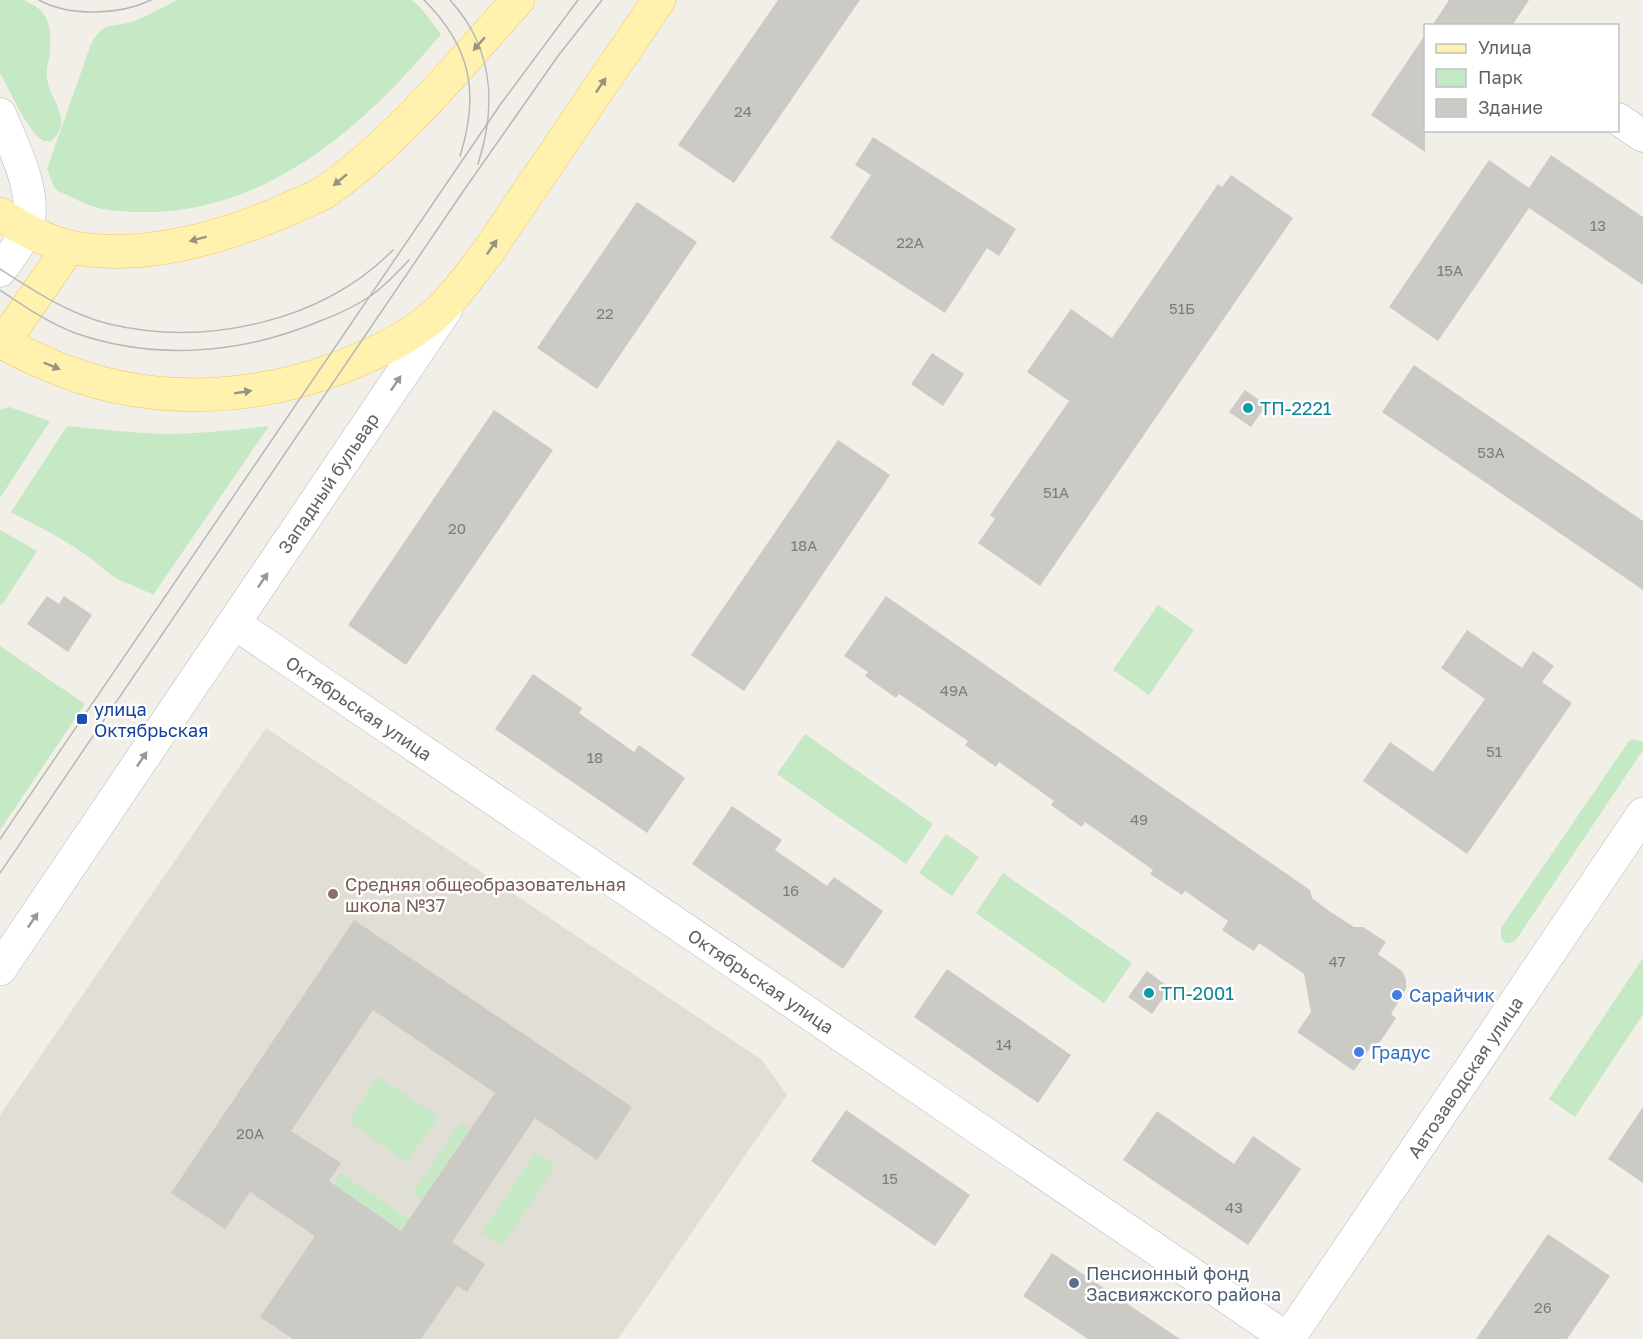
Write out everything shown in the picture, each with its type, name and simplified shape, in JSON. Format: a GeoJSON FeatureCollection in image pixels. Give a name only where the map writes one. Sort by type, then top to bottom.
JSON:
{"type":"FeatureCollection","features":[{"type":"Feature","properties":{"kind":"main road"},"geometry":{"type":"LineString","coordinates":[[13,222],[69,247],[104,250],[147,250],[254,224],[326,192],[382,145],[435,93],[518,0]]}},
{"type":"Feature","properties":{"kind":"main road","name":"Западный бульвар"},"geometry":{"type":"LineString","coordinates":[[456,293],[487,253],[659,0]]}},
{"type":"Feature","properties":{"kind":"main road"},"geometry":{"type":"LineString","coordinates":[[69,247],[1,343],[58,369],[103,385],[146,393],[229,394],[274,387],[345,366],[406,335],[430,319],[456,293]]}},
{"type":"Feature","properties":{"kind":"street"},"geometry":{"type":"LineString","coordinates":[[0,114],[24,174],[29,210],[13,222],[0,271]]}},
{"type":"Feature","properties":{"kind":"street"},"geometry":{"type":"LineString","coordinates":[[1619,120],[1643,136]]}},
{"type":"Feature","properties":{"kind":"street"},"geometry":{"type":"LineString","coordinates":[[13,222],[43,284]]}},
{"type":"Feature","properties":{"kind":"street","name":"Западный бульвар"},"geometry":{"type":"LineString","coordinates":[[0,969],[456,293]]}},
{"type":"Feature","properties":{"kind":"street","name":"Октябрьская улица"},"geometry":{"type":"LineString","coordinates":[[234,623],[1288,1339]]}},
{"type":"Feature","properties":{"kind":"street","name":"Автозаводская улица"},"geometry":{"type":"LineString","coordinates":[[1288,1339],[1643,814]]}},
{"type":"Feature","properties":{"kind":"shaded area","name":"Средняя общеобразовательная школа №37"},"geometry":{"type":"Polygon","coordinates":[[[266,728],[762,1060],[787,1095],[618,1339],[0,1339],[0,1115],[266,728]]]}},
{"type":"Feature","properties":{"kind":"green space"},"geometry":{"type":"Polygon","coordinates":[[[0,0],[26,1],[40,10],[47,20],[50,51],[47,79],[61,119],[58,134],[51,141],[44,141],[30,127],[0,73],[0,0]]]}},
{"type":"Feature","properties":{"kind":"green space"},"geometry":{"type":"Polygon","coordinates":[[[177,0],[411,0],[420,7],[441,34],[410,70],[340,136],[301,164],[260,186],[216,202],[169,211],[105,209],[88,205],[58,191],[47,169],[91,44],[105,28],[134,21],[177,0]]]}},
{"type":"Feature","properties":{"kind":"green space"},"geometry":{"type":"Polygon","coordinates":[[[9,407],[50,421],[0,498],[0,410],[9,407]]]}},
{"type":"Feature","properties":{"kind":"green space"},"geometry":{"type":"Polygon","coordinates":[[[67,426],[163,434],[203,433],[269,426],[153,595],[116,578],[66,542],[11,512],[67,426]]]}},
{"type":"Feature","properties":{"kind":"green space"},"geometry":{"type":"Polygon","coordinates":[[[0,530],[37,551],[2,605],[0,604],[0,530]]]}},
{"type":"Feature","properties":{"kind":"green space"},"geometry":{"type":"Polygon","coordinates":[[[1158,605],[1194,630],[1149,695],[1113,670],[1158,605]]]}},
{"type":"Feature","properties":{"kind":"green space"},"geometry":{"type":"Polygon","coordinates":[[[0,646],[85,704],[0,830],[0,646]]]}},
{"type":"Feature","properties":{"kind":"green space"},"geometry":{"type":"Polygon","coordinates":[[[805,734],[933,824],[906,864],[777,774],[805,734]]]}},
{"type":"Feature","properties":{"kind":"green space"},"geometry":{"type":"Polygon","coordinates":[[[1634,739],[1643,742],[1643,750],[1516,940],[1506,943],[1501,939],[1501,928],[1629,741],[1634,739]]]}},
{"type":"Feature","properties":{"kind":"green space"},"geometry":{"type":"Polygon","coordinates":[[[946,834],[979,857],[952,896],[919,873],[946,834]]]}},
{"type":"Feature","properties":{"kind":"green space"},"geometry":{"type":"Polygon","coordinates":[[[1003,873],[1132,963],[1104,1003],[976,913],[1003,873]]]}},
{"type":"Feature","properties":{"kind":"green space"},"geometry":{"type":"Polygon","coordinates":[[[1643,958],[1643,1014],[1575,1117],[1549,1099],[1643,958]]]}},
{"type":"Feature","properties":{"kind":"green space"},"geometry":{"type":"Polygon","coordinates":[[[378,1077],[438,1117],[407,1162],[348,1121],[378,1077]]]}},
{"type":"Feature","properties":{"kind":"green space"},"geometry":{"type":"Polygon","coordinates":[[[461,1123],[470,1128],[422,1199],[412,1193],[461,1123]]]}},
{"type":"Feature","properties":{"kind":"green space"},"geometry":{"type":"Polygon","coordinates":[[[535,1153],[555,1166],[502,1246],[482,1232],[535,1153]]]}},
{"type":"Feature","properties":{"kind":"green space"},"geometry":{"type":"Polygon","coordinates":[[[341,1173],[409,1219],[401,1230],[334,1184],[341,1173]]]}},
{"type":"Feature","properties":{"kind":"building"},"geometry":{"type":"Polygon","coordinates":[[[778,0],[860,0],[734,183],[678,145],[778,0]]]}},
{"type":"Feature","properties":{"kind":"building"},"geometry":{"type":"Polygon","coordinates":[[[1449,0],[1529,0],[1513,24],[1433,24],[1449,0]]]}},
{"type":"Feature","properties":{"kind":"building"},"geometry":{"type":"Polygon","coordinates":[[[1424,36],[1425,152],[1371,115],[1424,36]]]}},
{"type":"Feature","properties":{"kind":"building"},"geometry":{"type":"Polygon","coordinates":[[[873,137],[1016,229],[999,256],[987,248],[945,313],[830,238],[871,175],[855,165],[873,137]]]}},
{"type":"Feature","properties":{"kind":"building"},"geometry":{"type":"Polygon","coordinates":[[[1551,155],[1643,217],[1643,285],[1529,208],[1438,341],[1389,307],[1489,160],[1529,188],[1551,155]]]}},
{"type":"Feature","properties":{"kind":"building"},"geometry":{"type":"Polygon","coordinates":[[[1231,175],[1293,218],[1040,586],[978,543],[995,519],[990,515],[1069,401],[1027,372],[1071,309],[1112,338],[1218,184],[1222,187],[1231,175]]]}},
{"type":"Feature","properties":{"kind":"building"},"geometry":{"type":"Polygon","coordinates":[[[637,202],[697,242],[597,389],[537,348],[637,202]]]}},
{"type":"Feature","properties":{"kind":"building"},"geometry":{"type":"Polygon","coordinates":[[[932,353],[964,374],[943,406],[911,384],[932,353]]]}},
{"type":"Feature","properties":{"kind":"building"},"geometry":{"type":"Polygon","coordinates":[[[1414,365],[1643,521],[1643,590],[1382,412],[1414,365]]]}},
{"type":"Feature","properties":{"kind":"building","name":"ТП-2221"},"geometry":{"type":"Polygon","coordinates":[[[1245,390],[1266,405],[1251,427],[1229,412],[1245,390]]]}},
{"type":"Feature","properties":{"kind":"building"},"geometry":{"type":"Polygon","coordinates":[[[494,410],[553,450],[406,665],[348,625],[494,410]]]}},
{"type":"Feature","properties":{"kind":"building"},"geometry":{"type":"Polygon","coordinates":[[[838,440],[890,475],[744,691],[691,655],[838,440]]]}},
{"type":"Feature","properties":{"kind":"building"},"geometry":{"type":"Polygon","coordinates":[[[47,596],[59,604],[64,596],[92,615],[68,652],[27,624],[47,596]]]}},
{"type":"Feature","properties":{"kind":"building"},"geometry":{"type":"Polygon","coordinates":[[[886,596],[1310,890],[1312,898],[1329,911],[1354,927],[1363,927],[1386,942],[1378,954],[1402,971],[1406,979],[1406,989],[1391,1014],[1396,1018],[1380,1042],[1372,1045],[1354,1071],[1297,1032],[1311,1012],[1304,974],[1259,943],[1254,951],[1222,930],[1228,921],[1185,891],[1182,895],[1150,874],[1153,870],[1085,822],[1082,827],[1066,816],[1051,805],[1054,801],[999,762],[996,767],[965,745],[968,741],[899,694],[896,698],[865,676],[868,672],[844,656],[886,596]]]}},
{"type":"Feature","properties":{"kind":"building"},"geometry":{"type":"Polygon","coordinates":[[[1467,630],[1522,668],[1533,651],[1554,666],[1542,682],[1572,703],[1467,854],[1363,781],[1390,742],[1433,772],[1485,699],[1441,668],[1467,630]]]}},
{"type":"Feature","properties":{"kind":"building"},"geometry":{"type":"Polygon","coordinates":[[[533,674],[582,708],[579,713],[634,752],[639,745],[685,778],[647,833],[495,729],[533,674]]]}},
{"type":"Feature","properties":{"kind":"building"},"geometry":{"type":"Polygon","coordinates":[[[732,806],[782,840],[775,850],[827,886],[834,877],[883,911],[843,969],[692,864],[732,806]]]}},
{"type":"Feature","properties":{"kind":"building"},"geometry":{"type":"Polygon","coordinates":[[[354,920],[632,1107],[597,1160],[535,1118],[452,1242],[485,1264],[467,1292],[457,1286],[421,1339],[293,1339],[260,1317],[315,1236],[250,1192],[225,1229],[171,1193],[354,920]],[[373,1010],[291,1131],[341,1163],[329,1181],[401,1231],[495,1093],[373,1010]]]}},
{"type":"Feature","properties":{"kind":"building"},"geometry":{"type":"Polygon","coordinates":[[[947,969],[1071,1055],[1038,1103],[914,1017],[947,969]]]}},
{"type":"Feature","properties":{"kind":"building","name":"ТП-2001"},"geometry":{"type":"Polygon","coordinates":[[[1147,971],[1170,988],[1152,1014],[1128,997],[1147,971]]]}},
{"type":"Feature","properties":{"kind":"building"},"geometry":{"type":"Polygon","coordinates":[[[1643,1107],[1643,1183],[1608,1159],[1643,1107]]]}},
{"type":"Feature","properties":{"kind":"building"},"geometry":{"type":"Polygon","coordinates":[[[846,1110],[970,1195],[935,1246],[811,1161],[846,1110]]]}},
{"type":"Feature","properties":{"kind":"building"},"geometry":{"type":"Polygon","coordinates":[[[1157,1111],[1234,1164],[1253,1136],[1301,1169],[1248,1245],[1123,1160],[1157,1111]]]}},
{"type":"Feature","properties":{"kind":"building"},"geometry":{"type":"Polygon","coordinates":[[[1548,1234],[1610,1276],[1567,1339],[1476,1339],[1548,1234]]]}},
{"type":"Feature","properties":{"kind":"building","name":"Пенсионный фонд Засвияжского района"},"geometry":{"type":"Polygon","coordinates":[[[1052,1253],[1180,1339],[1088,1339],[1023,1296],[1052,1253]]]}},
{"type":"Feature","properties":{"kind":"tram line"},"geometry":{"type":"LineString","coordinates":[[39,0],[65,9],[95,12],[125,9],[151,0]]}},
{"type":"Feature","properties":{"kind":"tram line"},"geometry":{"type":"LineString","coordinates":[[424,0],[452,35],[467,72],[470,91],[469,112],[460,156]]}},
{"type":"Feature","properties":{"kind":"tram line"},"geometry":{"type":"LineString","coordinates":[[450,0],[475,37],[483,57],[487,78],[488,120],[478,164]]}},
{"type":"Feature","properties":{"kind":"tram line"},"geometry":{"type":"LineString","coordinates":[[0,839],[500,105],[578,0]]}},
{"type":"Feature","properties":{"kind":"tram line"},"geometry":{"type":"LineString","coordinates":[[0,873],[462,193],[558,56],[602,0]]}},
{"type":"Feature","properties":{"kind":"tram line"},"geometry":{"type":"LineString","coordinates":[[0,269],[52,301],[94,320],[146,330],[184,332],[223,330],[261,323],[298,311],[332,295],[364,275],[393,250]]}},
{"type":"Feature","properties":{"kind":"tram line"},"geometry":{"type":"LineString","coordinates":[[0,290],[46,319],[75,333],[136,348],[198,350],[260,341],[332,316],[375,293],[409,260]]}},
{"type":"Feature","properties":{"kind":"place","name":"ТП-2221"},"geometry":{"type":"Point","coordinates":[1248,408]}},
{"type":"Feature","properties":{"kind":"place","name":"улица Октябрьская"},"geometry":{"type":"Point","coordinates":[82,719]}},
{"type":"Feature","properties":{"kind":"place","name":"Средняя общеобразовательная школа №37"},"geometry":{"type":"Point","coordinates":[333,894]}},
{"type":"Feature","properties":{"kind":"place","name":"ТП-2001"},"geometry":{"type":"Point","coordinates":[1149,993]}},
{"type":"Feature","properties":{"kind":"place","name":"Сарайчик"},"geometry":{"type":"Point","coordinates":[1397,995]}},
{"type":"Feature","properties":{"kind":"place","name":"Градус"},"geometry":{"type":"Point","coordinates":[1359,1052]}},
{"type":"Feature","properties":{"kind":"place","name":"Пенсионный фонд Засвияжского района"},"geometry":{"type":"Point","coordinates":[1074,1283]}}]}
